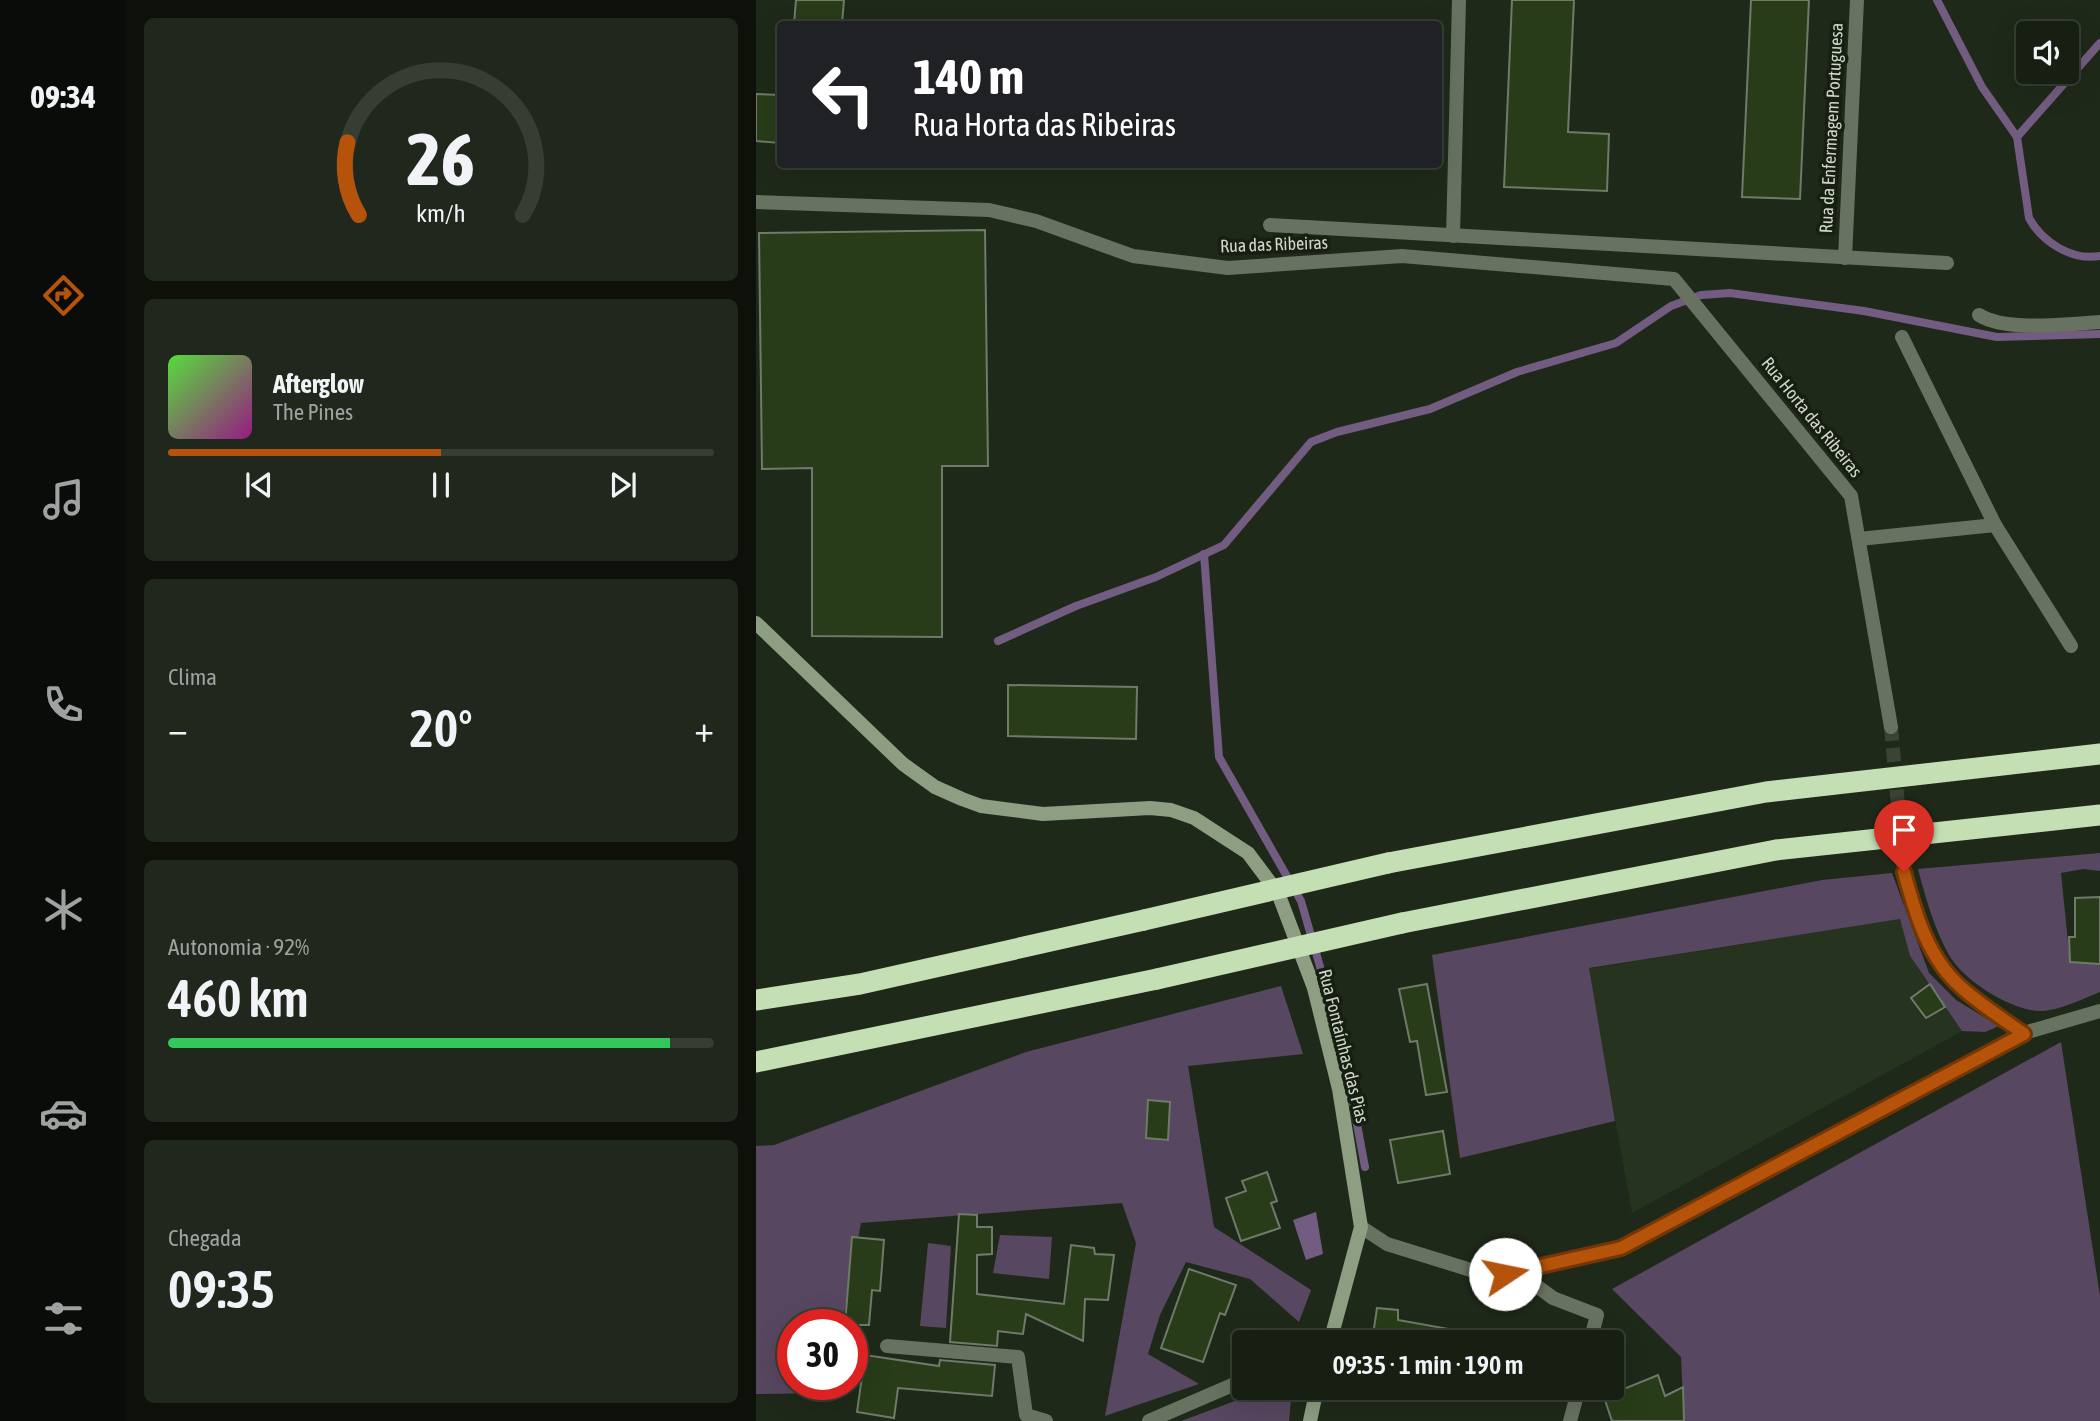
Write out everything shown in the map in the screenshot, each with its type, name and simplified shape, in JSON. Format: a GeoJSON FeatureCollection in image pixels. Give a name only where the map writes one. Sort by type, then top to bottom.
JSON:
{"type":"FeatureCollection","features":[{"type":"Feature","properties":{"kind":"highway"},"geometry":{"type":"LineString","coordinates":[[756,1000],[860,984],[1388,863],[1766,792],[2100,754]]}},
{"type":"Feature","properties":{"kind":"highway"},"geometry":{"type":"LineString","coordinates":[[756,1062],[1157,979],[1402,923],[1776,850],[2100,815]]}},
{"type":"Feature","properties":{"kind":"street"},"geometry":{"type":"LineString","coordinates":[[1453,236],[1459,0]]}},
{"type":"Feature","properties":{"kind":"street","name":"Rua da Enfermagem Portuguesa"},"geometry":{"type":"LineString","coordinates":[[1845,258],[1857,0]]}},
{"type":"Feature","properties":{"kind":"street","name":"Rua das Ribeiras"},"geometry":{"type":"LineString","coordinates":[[756,202],[989,210],[1037,221],[1133,256],[1228,268],[1402,257],[1674,279]]}},
{"type":"Feature","properties":{"kind":"street"},"geometry":{"type":"LineString","coordinates":[[1270,225],[1947,264]]}},
{"type":"Feature","properties":{"kind":"street","name":"Rua Horta das Ribeiras"},"geometry":{"type":"LineString","coordinates":[[1674,279],[1851,496],[1891,727]]}},
{"type":"Feature","properties":{"kind":"street"},"geometry":{"type":"LineString","coordinates":[[1979,314],[1990,321],[2008,324],[2100,322]]}},
{"type":"Feature","properties":{"kind":"street"},"geometry":{"type":"LineString","coordinates":[[1902,337],[1995,525],[2071,646]]}},
{"type":"Feature","properties":{"kind":"street"},"geometry":{"type":"LineString","coordinates":[[1859,539],[1995,525]]}},
{"type":"Feature","properties":{"kind":"street","name":"Rua Fontaínhas das Pias"},"geometry":{"type":"LineString","coordinates":[[756,624],[903,764],[935,787],[981,806],[1043,814],[1150,808],[1171,810],[1194,818],[1248,853],[1278,893],[1314,988],[1339,1088],[1361,1227],[1333,1330]]}},
{"type":"Feature","properties":{"kind":"street"},"geometry":{"type":"LineString","coordinates":[[1904,872],[1917,918],[1937,960],[1960,987],[2024,1034]]}},
{"type":"Feature","properties":{"kind":"street"},"geometry":{"type":"LineString","coordinates":[[1361,1227],[1388,1244],[1490,1276],[1519,1273],[1621,1248],[2024,1034],[2100,1011]]}},
{"type":"Feature","properties":{"kind":"street"},"geometry":{"type":"LineString","coordinates":[[1519,1273],[1553,1298],[1597,1315],[1593,1330]]}},
{"type":"Feature","properties":{"kind":"street"},"geometry":{"type":"LineString","coordinates":[[887,1346],[1018,1357],[1026,1415],[1046,1421]]}},
{"type":"Feature","properties":{"kind":"street"},"geometry":{"type":"LineString","coordinates":[[1149,1421],[1232,1385]]}},
{"type":"Feature","properties":{"kind":"street"},"geometry":{"type":"LineString","coordinates":[[1310,1421],[1314,1400]]}},
{"type":"Feature","properties":{"kind":"street"},"geometry":{"type":"LineString","coordinates":[[1570,1421],[1576,1400]]}},
{"type":"Feature","properties":{"kind":"shaded area"},"geometry":{"type":"Polygon","coordinates":[[[2100,853],[2100,871],[2083,869],[2061,873],[2070,962],[2100,964],[2100,992],[2045,1011],[2026,1009],[2001,999],[1976,983],[1956,965],[1935,924],[1918,869],[2100,853]]]}},
{"type":"Feature","properties":{"kind":"shaded area"},"geometry":{"type":"Polygon","coordinates":[[[1892,873],[1929,973],[1956,1000],[1999,1026],[1985,1032],[1962,1031],[1910,956],[1900,919],[1589,968],[1615,1121],[1460,1158],[1432,955],[1822,880],[1892,873]]]}},
{"type":"Feature","properties":{"kind":"shaded area"},"geometry":{"type":"Polygon","coordinates":[[[1900,919],[1910,956],[1962,1031],[1632,1213],[1588,969],[1900,919]]]}},
{"type":"Feature","properties":{"kind":"shaded area"},"geometry":{"type":"Polygon","coordinates":[[[1281,986],[1303,1054],[1188,1066],[1214,1227],[1311,1290],[1299,1322],[1250,1279],[1186,1262],[1160,1315],[1148,1354],[1199,1384],[1105,1416],[1136,1243],[1122,1203],[861,1223],[845,1309],[777,1309],[777,1394],[756,1394],[756,1146],[774,1145],[1026,1052],[1281,986]]]}},
{"type":"Feature","properties":{"kind":"shaded area"},"geometry":{"type":"Polygon","coordinates":[[[2061,1042],[2100,1296],[2100,1421],[1684,1421],[1681,1357],[1612,1289],[2061,1042]]]}},
{"type":"Feature","properties":{"kind":"shaded area"},"geometry":{"type":"Polygon","coordinates":[[[1316,1212],[1323,1254],[1306,1260],[1293,1220],[1316,1212]]]}},
{"type":"Feature","properties":{"kind":"shaded area"},"geometry":{"type":"Polygon","coordinates":[[[1000,1235],[1052,1237],[1049,1279],[993,1273],[1000,1235]]]}},
{"type":"Feature","properties":{"kind":"shaded area"},"geometry":{"type":"Polygon","coordinates":[[[928,1243],[951,1246],[946,1328],[920,1326],[928,1243]]]}},
{"type":"Feature","properties":{"kind":"shaded area"},"geometry":{"type":"Polygon","coordinates":[[[1238,1400],[1291,1400],[1289,1421],[1181,1421],[1238,1400]]]}},
{"type":"Feature","properties":{"kind":"building"},"geometry":{"type":"Polygon","coordinates":[[[796,0],[844,0],[842,21],[794,21],[796,0]]]}},
{"type":"Feature","properties":{"kind":"building"},"geometry":{"type":"Polygon","coordinates":[[[1512,0],[1574,0],[1568,132],[1609,134],[1607,191],[1504,187],[1512,0]]]}},
{"type":"Feature","properties":{"kind":"building"},"geometry":{"type":"Polygon","coordinates":[[[1751,0],[1809,0],[1800,199],[1742,197],[1751,0]]]}},
{"type":"Feature","properties":{"kind":"building"},"geometry":{"type":"Polygon","coordinates":[[[756,94],[777,95],[777,143],[756,141],[756,94]]]}},
{"type":"Feature","properties":{"kind":"building"},"geometry":{"type":"Polygon","coordinates":[[[985,230],[988,466],[942,466],[942,637],[812,636],[812,468],[762,469],[759,233],[985,230]]]}},
{"type":"Feature","properties":{"kind":"building"},"geometry":{"type":"Polygon","coordinates":[[[1008,685],[1137,687],[1136,739],[1008,736],[1008,685]]]}},
{"type":"Feature","properties":{"kind":"building"},"geometry":{"type":"Polygon","coordinates":[[[2100,897],[2100,964],[2070,962],[2069,937],[2075,937],[2075,898],[2100,897]]]}},
{"type":"Feature","properties":{"kind":"building"},"geometry":{"type":"Polygon","coordinates":[[[1427,984],[1447,1092],[1426,1095],[1417,1041],[1410,1042],[1399,989],[1427,984]]]}},
{"type":"Feature","properties":{"kind":"building"},"geometry":{"type":"Polygon","coordinates":[[[1930,984],[1945,1007],[1926,1018],[1911,998],[1930,984]]]}},
{"type":"Feature","properties":{"kind":"building"},"geometry":{"type":"Polygon","coordinates":[[[1148,1100],[1170,1102],[1168,1140],[1146,1138],[1148,1100]]]}},
{"type":"Feature","properties":{"kind":"building"},"geometry":{"type":"Polygon","coordinates":[[[1443,1131],[1450,1174],[1398,1183],[1390,1140],[1443,1131]]]}},
{"type":"Feature","properties":{"kind":"building"},"geometry":{"type":"Polygon","coordinates":[[[1267,1172],[1277,1201],[1271,1203],[1280,1228],[1241,1241],[1226,1198],[1246,1191],[1242,1181],[1267,1172]]]}},
{"type":"Feature","properties":{"kind":"building"},"geometry":{"type":"Polygon","coordinates":[[[959,1214],[977,1215],[977,1227],[992,1227],[992,1254],[977,1255],[977,1294],[1064,1304],[1071,1245],[1094,1248],[1095,1254],[1114,1255],[1108,1300],[1085,1299],[1083,1341],[1026,1314],[1023,1334],[998,1331],[997,1346],[950,1342],[959,1214]]]}},
{"type":"Feature","properties":{"kind":"building"},"geometry":{"type":"Polygon","coordinates":[[[852,1237],[884,1240],[880,1291],[872,1290],[869,1325],[868,1309],[846,1309],[852,1237]]]}},
{"type":"Feature","properties":{"kind":"building"},"geometry":{"type":"Polygon","coordinates":[[[1189,1269],[1236,1285],[1225,1315],[1220,1313],[1203,1362],[1161,1348],[1189,1269]]]}},
{"type":"Feature","properties":{"kind":"building"},"geometry":{"type":"Polygon","coordinates":[[[1377,1308],[1398,1310],[1398,1320],[1454,1330],[1374,1330],[1377,1308]]]}},
{"type":"Feature","properties":{"kind":"building"},"geometry":{"type":"Polygon","coordinates":[[[868,1355],[939,1366],[940,1360],[995,1365],[992,1396],[898,1388],[894,1418],[857,1412],[859,1400],[868,1400],[868,1355]]]}},
{"type":"Feature","properties":{"kind":"building"},"geometry":{"type":"Polygon","coordinates":[[[1658,1375],[1665,1396],[1683,1387],[1684,1421],[1612,1421],[1605,1400],[1624,1400],[1624,1389],[1658,1375]]]}},
{"type":"Feature","properties":{"kind":"waterway"},"geometry":{"type":"LineString","coordinates":[[1937,0],[1982,87],[2017,137],[2029,218],[2042,235],[2059,248],[2079,256],[2100,256]]}},
{"type":"Feature","properties":{"kind":"waterway"},"geometry":{"type":"LineString","coordinates":[[2017,137],[2100,43]]}},
{"type":"Feature","properties":{"kind":"waterway"},"geometry":{"type":"LineString","coordinates":[[998,641],[1076,606],[1156,577],[1224,545],[1311,442],[1337,432],[1430,409],[1517,372],[1616,343],[1671,306],[1701,295],[1730,293],[1864,311],[1997,337],[2100,334]]}},
{"type":"Feature","properties":{"kind":"waterway"},"geometry":{"type":"LineString","coordinates":[[1204,554],[1219,757],[1301,901],[1341,1039],[1365,1167]]}},
{"type":"Feature","properties":{"kind":"tunnel"},"geometry":{"type":"LineString","coordinates":[[1891,727],[1904,872]]}},
{"type":"Feature","properties":{"kind":"route"},"geometry":{"type":"LineString","coordinates":[[1505,1274],[1621,1248],[2024,1034],[1960,987],[1937,960],[1917,918],[1904,872]]}}]}
